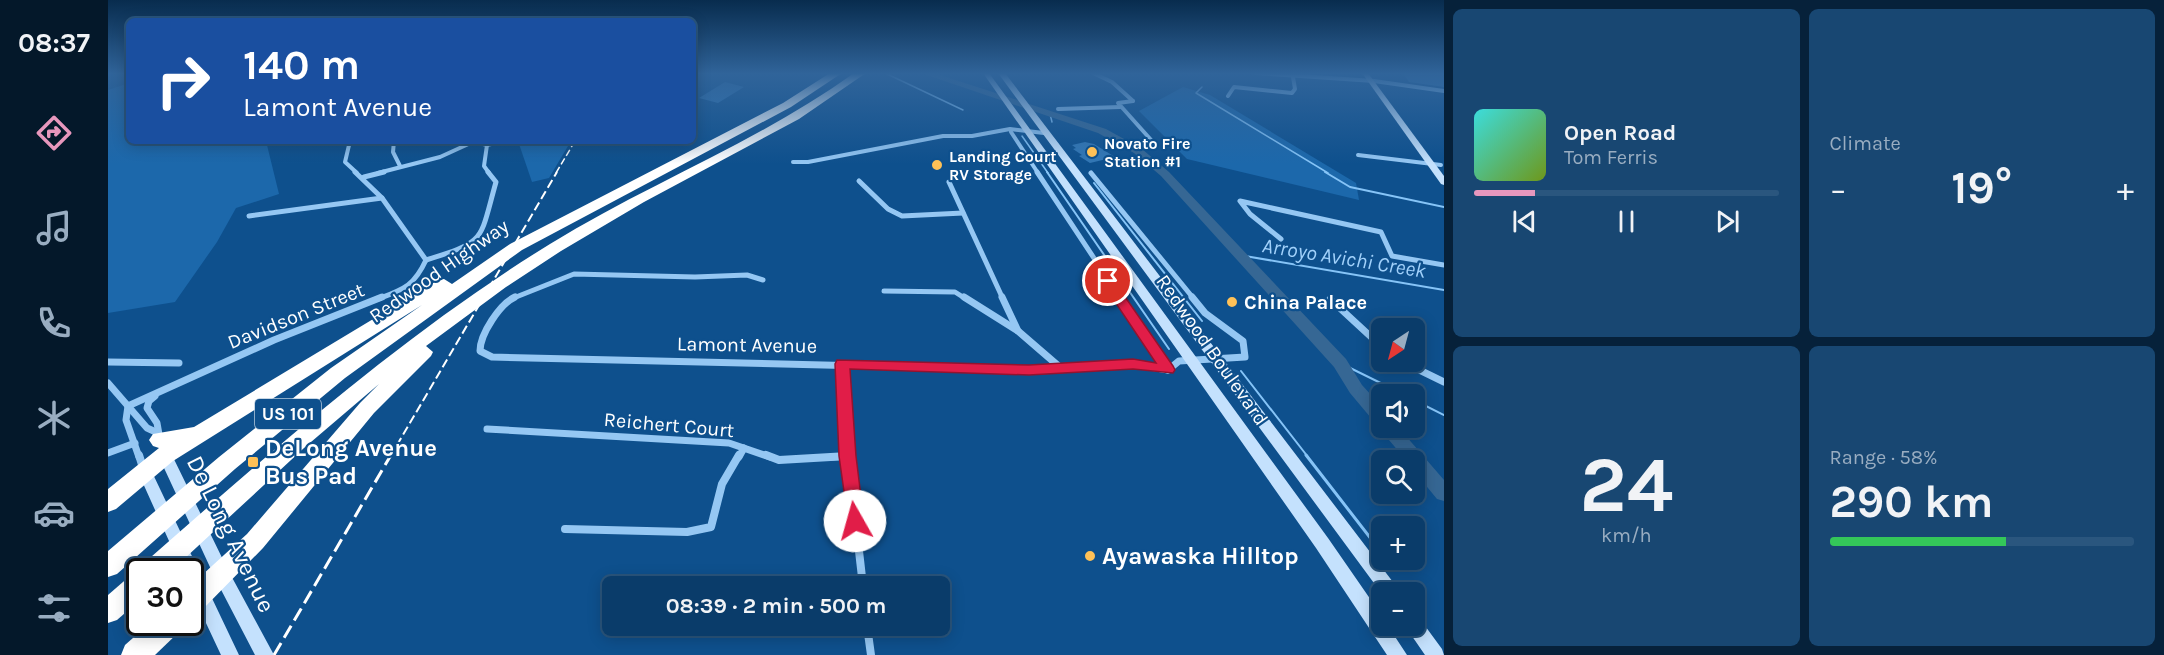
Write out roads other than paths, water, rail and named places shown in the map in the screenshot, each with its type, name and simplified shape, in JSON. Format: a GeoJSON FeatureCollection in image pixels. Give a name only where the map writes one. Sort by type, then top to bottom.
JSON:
{"type":"FeatureCollection","features":[{"type":"Feature","properties":{"kind":"highway","name":"Redwood Highway"},"geometry":{"type":"LineString","coordinates":[[108,566],[338,373],[480,267],[546,229],[787,104]]}},
{"type":"Feature","properties":{"kind":"highway","name":"US 101"},"geometry":{"type":"LineString","coordinates":[[167,558],[289,448],[386,368],[451,319],[555,248],[815,104]]}},
{"type":"Feature","properties":{"kind":"highway"},"geometry":{"type":"LineString","coordinates":[[108,502],[144,470],[161,442],[208,428],[480,267]]}},
{"type":"Feature","properties":{"kind":"highway"},"geometry":{"type":"LineString","coordinates":[[204,592],[255,542],[367,408],[439,339],[451,319]]}},
{"type":"Feature","properties":{"kind":"highway"},"geometry":{"type":"LineString","coordinates":[[108,611],[126,595]]}},
{"type":"Feature","properties":{"kind":"highway"},"geometry":{"type":"LineString","coordinates":[[135,655],[156,636]]}},
{"type":"Feature","properties":{"kind":"main road","name":"Redwood Boulevard"},"geometry":{"type":"LineString","coordinates":[[1009,104],[1192,360],[1398,655]]}},
{"type":"Feature","properties":{"kind":"main road","name":"Redwood Boulevard"},"geometry":{"type":"LineString","coordinates":[[1022,104],[1382,582]]}},
{"type":"Feature","properties":{"kind":"main road"},"geometry":{"type":"LineString","coordinates":[[1390,104],[1444,182]]}},
{"type":"Feature","properties":{"kind":"main road"},"geometry":{"type":"LineString","coordinates":[[1393,104],[1442,167]]}},
{"type":"Feature","properties":{"kind":"main road","name":"De Long Avenue"},"geometry":{"type":"LineString","coordinates":[[161,442],[222,575],[265,655]]}},
{"type":"Feature","properties":{"kind":"main road"},"geometry":{"type":"LineString","coordinates":[[144,470],[184,558]]}},
{"type":"Feature","properties":{"kind":"main road"},"geometry":{"type":"LineString","coordinates":[[204,612],[229,651]]}},
{"type":"Feature","properties":{"kind":"main road"},"geometry":{"type":"LineString","coordinates":[[1422,636],[1436,655]]}},
{"type":"Feature","properties":{"kind":"street"},"geometry":{"type":"LineString","coordinates":[[1118,104],[1152,141]]}},
{"type":"Feature","properties":{"kind":"street"},"geometry":{"type":"LineString","coordinates":[[1058,109],[1120,107]]}},
{"type":"Feature","properties":{"kind":"street"},"geometry":{"type":"LineString","coordinates":[[793,162],[808,162],[943,136],[1028,131],[1040,127]]}},
{"type":"Feature","properties":{"kind":"street"},"geometry":{"type":"LineString","coordinates":[[994,132],[1010,129],[1028,131]]}},
{"type":"Feature","properties":{"kind":"street"},"geometry":{"type":"LineString","coordinates":[[1011,132],[1168,370],[1179,361],[1245,357],[1243,341],[1205,313],[1091,173]]}},
{"type":"Feature","properties":{"kind":"street"},"geometry":{"type":"LineString","coordinates":[[349,144],[345,162],[364,177],[382,198],[426,260],[465,246],[482,234],[496,182],[484,166],[487,145]]}},
{"type":"Feature","properties":{"kind":"street"},"geometry":{"type":"LineString","coordinates":[[394,144],[393,152],[400,166]]}},
{"type":"Feature","properties":{"kind":"street"},"geometry":{"type":"LineString","coordinates":[[364,177],[440,157],[470,144]]}},
{"type":"Feature","properties":{"kind":"street"},"geometry":{"type":"LineString","coordinates":[[483,144],[491,144]]}},
{"type":"Feature","properties":{"kind":"street"},"geometry":{"type":"LineString","coordinates":[[1358,155],[1431,163],[1442,167]]}},
{"type":"Feature","properties":{"kind":"street"},"geometry":{"type":"LineString","coordinates":[[860,181],[888,209],[902,216],[963,213]]}},
{"type":"Feature","properties":{"kind":"street"},"geometry":{"type":"LineString","coordinates":[[949,182],[1018,332]]}},
{"type":"Feature","properties":{"kind":"street"},"geometry":{"type":"LineString","coordinates":[[249,216],[382,198]]}},
{"type":"Feature","properties":{"kind":"street"},"geometry":{"type":"LineString","coordinates":[[1281,240],[1250,214],[1240,201],[1381,232],[1392,256],[1444,265]]}},
{"type":"Feature","properties":{"kind":"street","name":"Davidson Street"},"geometry":{"type":"LineString","coordinates":[[128,406],[274,340],[403,289],[417,279],[426,260]]}},
{"type":"Feature","properties":{"kind":"street","name":"Lamont Avenue"},"geometry":{"type":"LineString","coordinates":[[763,280],[747,275],[695,277],[574,274],[506,301],[480,342],[480,351],[492,357],[1062,369],[1133,364],[1168,370]]}},
{"type":"Feature","properties":{"kind":"street"},"geometry":{"type":"LineString","coordinates":[[884,291],[952,291],[1018,332],[1062,369]]}},
{"type":"Feature","properties":{"kind":"street"},"geometry":{"type":"LineString","coordinates":[[1330,299],[1371,337]]}},
{"type":"Feature","properties":{"kind":"street"},"geometry":{"type":"LineString","coordinates":[[108,362],[179,363]]}},
{"type":"Feature","properties":{"kind":"street"},"geometry":{"type":"LineString","coordinates":[[842,364],[848,456],[862,576]]}},
{"type":"Feature","properties":{"kind":"street"},"geometry":{"type":"LineString","coordinates":[[1424,372],[1444,382]]}},
{"type":"Feature","properties":{"kind":"street","name":"De Long Avenue"},"geometry":{"type":"LineString","coordinates":[[108,383],[161,442]]}},
{"type":"Feature","properties":{"kind":"street","name":"De Long Avenue"},"geometry":{"type":"LineString","coordinates":[[161,442],[157,423],[147,408],[149,400],[162,391]]}},
{"type":"Feature","properties":{"kind":"street"},"geometry":{"type":"LineString","coordinates":[[128,406],[126,420],[144,470]]}},
{"type":"Feature","properties":{"kind":"street","name":"Reichert Court"},"geometry":{"type":"LineString","coordinates":[[487,429],[729,443],[779,460],[848,456]]}},
{"type":"Feature","properties":{"kind":"street"},"geometry":{"type":"LineString","coordinates":[[108,453],[135,443]]}},
{"type":"Feature","properties":{"kind":"street"},"geometry":{"type":"LineString","coordinates":[[565,529],[687,532],[711,527],[722,484],[744,448]]}},
{"type":"Feature","properties":{"kind":"street"},"geometry":{"type":"LineString","coordinates":[[868,636],[871,655]]}},
{"type":"Feature","properties":{"kind":"waterway"},"geometry":{"type":"LineString","coordinates":[[949,104],[963,110]]}},
{"type":"Feature","properties":{"kind":"waterway"},"geometry":{"type":"LineString","coordinates":[[1019,104],[1102,131],[1138,151],[1165,174],[1340,363],[1356,389],[1371,406]]}},
{"type":"Feature","properties":{"kind":"waterway"},"geometry":{"type":"LineString","coordinates":[[1213,104],[1328,173]]}},
{"type":"Feature","properties":{"kind":"waterway"},"geometry":{"type":"LineString","coordinates":[[1050,114],[1052,122]]}},
{"type":"Feature","properties":{"kind":"waterway"},"geometry":{"type":"LineString","coordinates":[[1022,136],[1048,173]]}},
{"type":"Feature","properties":{"kind":"waterway"},"geometry":{"type":"LineString","coordinates":[[1047,172],[1169,349]]}},
{"type":"Feature","properties":{"kind":"waterway"},"geometry":{"type":"LineString","coordinates":[[1325,172],[1350,187],[1444,207]]}},
{"type":"Feature","properties":{"kind":"waterway"},"geometry":{"type":"LineString","coordinates":[[1094,183],[1202,321]]}},
{"type":"Feature","properties":{"kind":"waterway","name":"Arroyo Avichi Creek"},"geometry":{"type":"LineString","coordinates":[[1239,255],[1444,290]]}},
{"type":"Feature","properties":{"kind":"waterway"},"geometry":{"type":"LineString","coordinates":[[1340,363],[1383,384]]}},
{"type":"Feature","properties":{"kind":"waterway"},"geometry":{"type":"LineString","coordinates":[[1241,371],[1308,457]]}},
{"type":"Feature","properties":{"kind":"waterway"},"geometry":{"type":"LineString","coordinates":[[1425,406],[1444,415]]}},
{"type":"Feature","properties":{"kind":"waterway"},"geometry":{"type":"LineString","coordinates":[[1397,438],[1444,493]]}},
{"type":"Feature","properties":{"kind":"waterway"},"geometry":{"type":"LineString","coordinates":[[1306,455],[1371,539]]}},
{"type":"Feature","properties":{"kind":"railway"},"geometry":{"type":"LineString","coordinates":[[556,173],[573,144]]}},
{"type":"Feature","properties":{"kind":"railway"},"geometry":{"type":"LineString","coordinates":[[390,457],[557,172]]}},
{"type":"Feature","properties":{"kind":"railway"},"geometry":{"type":"LineString","coordinates":[[274,655],[391,455]]}},
{"type":"Feature","properties":{"kind":"place","name":"Novato Fire Station #1"},"geometry":{"type":"Point","coordinates":[1092,152]}},
{"type":"Feature","properties":{"kind":"place","name":"Landing Court RV Storage"},"geometry":{"type":"Point","coordinates":[937,165]}},
{"type":"Feature","properties":{"kind":"place","name":"China Palace"},"geometry":{"type":"Point","coordinates":[1232,302]}},
{"type":"Feature","properties":{"kind":"place","name":"DeLong Avenue Bus Pad"},"geometry":{"type":"Point","coordinates":[253,462]}},
{"type":"Feature","properties":{"kind":"place","name":"Ayawaska Hilltop"},"geometry":{"type":"Point","coordinates":[1090,556]}}]}
